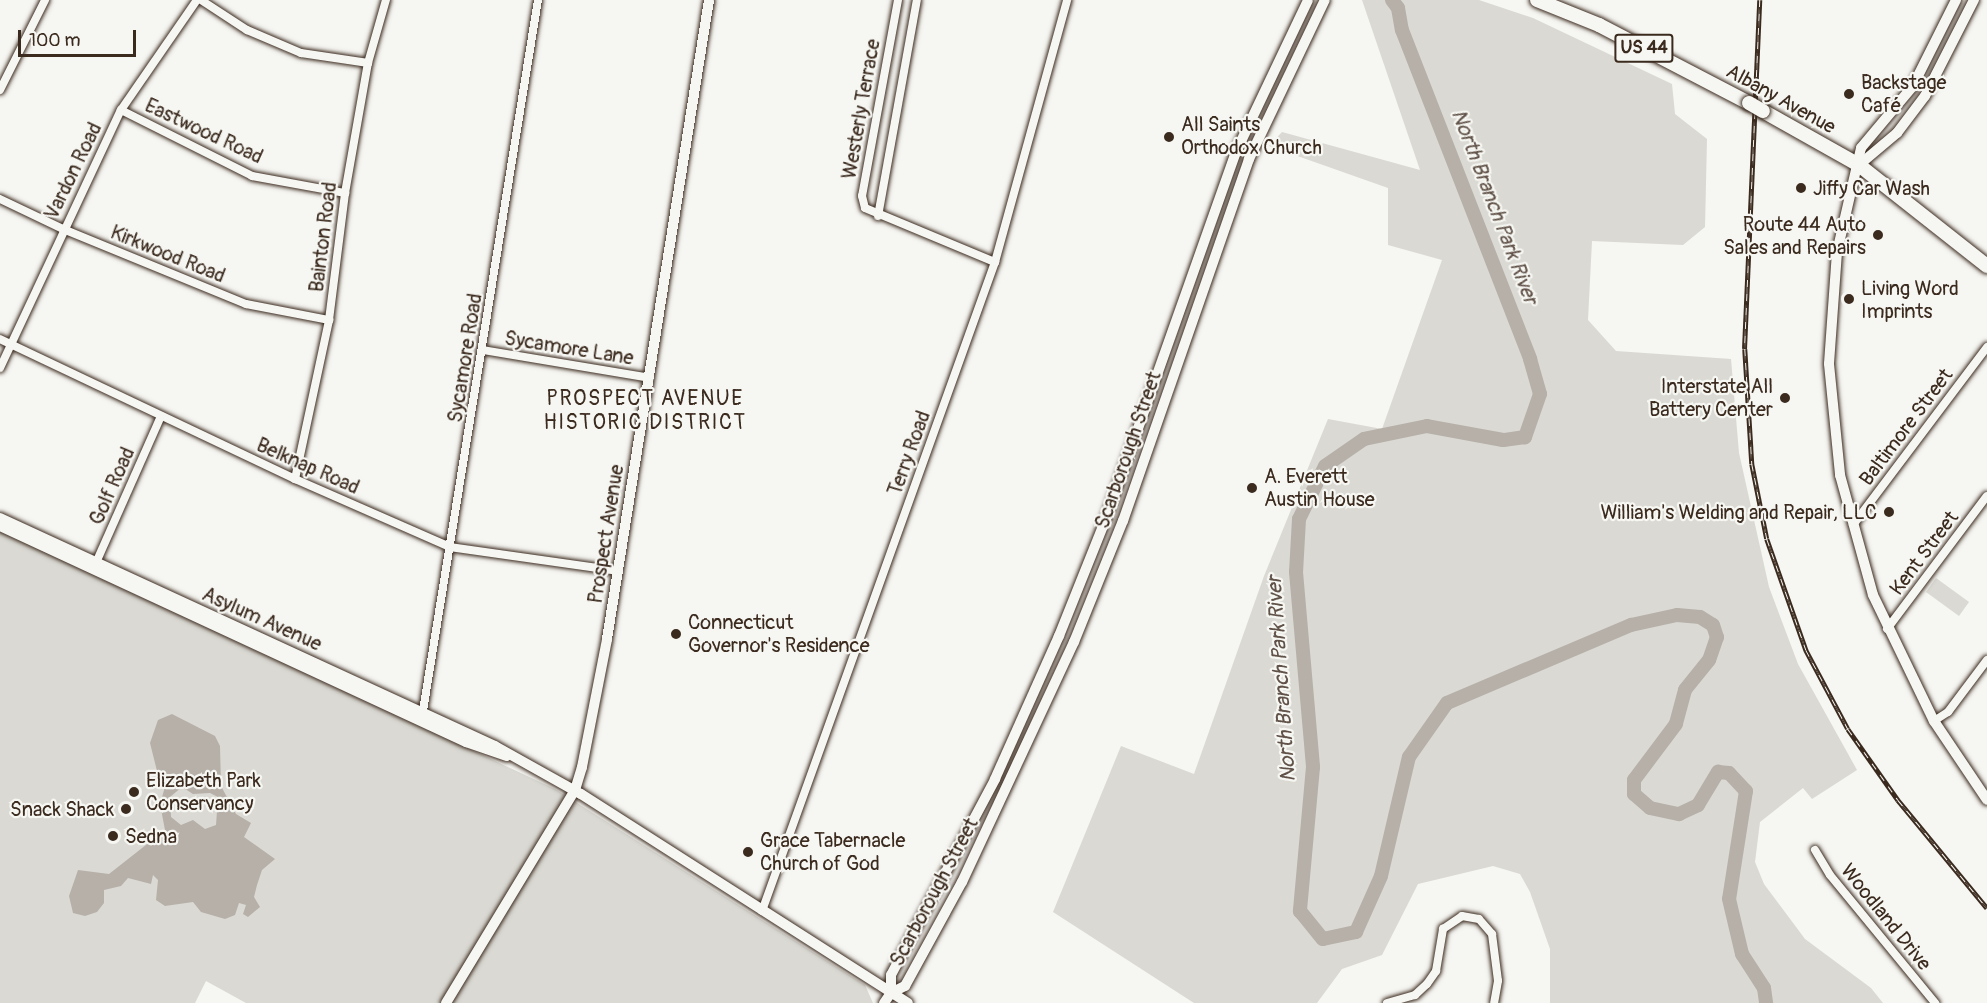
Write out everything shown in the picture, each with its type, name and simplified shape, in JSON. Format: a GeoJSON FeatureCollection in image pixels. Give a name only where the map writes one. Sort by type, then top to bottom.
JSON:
{"type":"FeatureCollection","features":[{"type":"Feature","properties":{"kind":"highway","name":"Albany Avenue"},"geometry":{"type":"LineString","coordinates":[[1537,0],[1599,25],[1764,111],[1859,165],[1987,266]]}},
{"type":"Feature","properties":{"kind":"main road","name":"Prospect Avenue"},"geometry":{"type":"LineString","coordinates":[[446,1003],[575,790],[593,716],[618,571],[709,0]]}},
{"type":"Feature","properties":{"kind":"main road","name":"Scarborough Street"},"geometry":{"type":"LineString","coordinates":[[1308,0],[1235,154],[1202,241],[1107,516],[1059,636],[995,779],[947,875],[891,975],[891,993],[905,986],[962,882],[1010,786],[1074,642],[1123,521],[1215,248],[1249,159],[1325,0]]}},
{"type":"Feature","properties":{"kind":"main road"},"geometry":{"type":"LineString","coordinates":[[1956,0],[1941,33],[1905,98],[1864,142],[1846,203],[1836,260],[1829,364],[1839,468],[1852,526],[1887,629],[1934,721],[1987,800]]}},
{"type":"Feature","properties":{"kind":"main road"},"geometry":{"type":"LineString","coordinates":[[1859,165],[1910,116],[1955,41],[1974,0]]}},
{"type":"Feature","properties":{"kind":"main road"},"geometry":{"type":"LineString","coordinates":[[1941,33],[1955,41]]}},
{"type":"Feature","properties":{"kind":"main road"},"geometry":{"type":"LineString","coordinates":[[1235,154],[1249,159]]}},
{"type":"Feature","properties":{"kind":"main road"},"geometry":{"type":"LineString","coordinates":[[1202,241],[1215,248]]}},
{"type":"Feature","properties":{"kind":"main road"},"geometry":{"type":"LineString","coordinates":[[1155,380],[1170,385]]}},
{"type":"Feature","properties":{"kind":"main road"},"geometry":{"type":"LineString","coordinates":[[1107,516],[1123,521]]}},
{"type":"Feature","properties":{"kind":"main road","name":"Asylum Avenue"},"geometry":{"type":"LineString","coordinates":[[0,518],[95,566]]}},
{"type":"Feature","properties":{"kind":"main road","name":"Asylum Avenue"},"geometry":{"type":"LineString","coordinates":[[0,526],[95,566],[422,717],[495,746],[507,756],[575,790],[908,1003]]}},
{"type":"Feature","properties":{"kind":"main road"},"geometry":{"type":"LineString","coordinates":[[1059,636],[1074,642]]}},
{"type":"Feature","properties":{"kind":"main road"},"geometry":{"type":"LineString","coordinates":[[995,779],[1010,786]]}},
{"type":"Feature","properties":{"kind":"main road"},"geometry":{"type":"LineString","coordinates":[[947,875],[962,882]]}},
{"type":"Feature","properties":{"kind":"main road"},"geometry":{"type":"LineString","coordinates":[[884,1003],[891,993]]}},
{"type":"Feature","properties":{"kind":"street"},"geometry":{"type":"LineString","coordinates":[[0,90],[45,0]]}},
{"type":"Feature","properties":{"kind":"street"},"geometry":{"type":"LineString","coordinates":[[199,0],[247,30],[301,53],[368,63]]}},
{"type":"Feature","properties":{"kind":"street","name":"Vardon Road"},"geometry":{"type":"LineString","coordinates":[[0,368],[121,110],[199,0]]}},
{"type":"Feature","properties":{"kind":"street","name":"Bainton Road"},"geometry":{"type":"LineString","coordinates":[[295,479],[329,320],[345,193],[368,63],[386,0]]}},
{"type":"Feature","properties":{"kind":"street","name":"Sycamore Road"},"geometry":{"type":"LineString","coordinates":[[422,717],[538,0]]}},
{"type":"Feature","properties":{"kind":"street","name":"Westerly Terrace"},"geometry":{"type":"LineString","coordinates":[[898,0],[862,196],[864,208],[878,216],[917,0]]}},
{"type":"Feature","properties":{"kind":"street","name":"Terry Road"},"geometry":{"type":"LineString","coordinates":[[762,911],[995,262],[1067,0]]}},
{"type":"Feature","properties":{"kind":"street","name":"Eastwood Road"},"geometry":{"type":"LineString","coordinates":[[121,110],[252,176],[345,193]]}},
{"type":"Feature","properties":{"kind":"street","name":"Kirkwood Road"},"geometry":{"type":"LineString","coordinates":[[0,199],[63,230],[246,304],[329,320]]}},
{"type":"Feature","properties":{"kind":"street"},"geometry":{"type":"LineString","coordinates":[[878,216],[995,262]]}},
{"type":"Feature","properties":{"kind":"street","name":"Belknap Road"},"geometry":{"type":"LineString","coordinates":[[0,339],[295,479],[450,547],[618,571]]}},
{"type":"Feature","properties":{"kind":"street","name":"Baltimore Street"},"geometry":{"type":"LineString","coordinates":[[1852,526],[1987,347]]}},
{"type":"Feature","properties":{"kind":"street","name":"Sycamore Lane"},"geometry":{"type":"LineString","coordinates":[[483,350],[650,378]]}},
{"type":"Feature","properties":{"kind":"street","name":"Golf Road"},"geometry":{"type":"LineString","coordinates":[[95,566],[161,416]]}},
{"type":"Feature","properties":{"kind":"street","name":"Kent Street"},"geometry":{"type":"LineString","coordinates":[[1887,629],[1987,496]]}},
{"type":"Feature","properties":{"kind":"street"},"geometry":{"type":"LineString","coordinates":[[1934,721],[1948,712],[1987,660]]}},
{"type":"Feature","properties":{"kind":"street","name":"Woodland Drive"},"geometry":{"type":"LineString","coordinates":[[1815,850],[1830,875],[1935,1003]]}},
{"type":"Feature","properties":{"kind":"street"},"geometry":{"type":"LineString","coordinates":[[1387,1003],[1415,995],[1427,984],[1436,971],[1443,929],[1461,916],[1479,919],[1492,934],[1498,981],[1494,1003]]}},
{"type":"Feature","properties":{"kind":"shaded area"},"geometry":{"type":"Polygon","coordinates":[[[1362,0],[1479,0],[1533,18],[1672,84],[1675,114],[1707,139],[1705,227],[1683,245],[1592,241],[1588,320],[1616,351],[1731,359],[1739,453],[1769,587],[1798,664],[1857,770],[1812,799],[1803,788],[1760,822],[1755,862],[1764,884],[1805,939],[1871,988],[1883,1003],[1550,1003],[1550,949],[1530,892],[1520,874],[1493,866],[1418,884],[1382,955],[1342,969],[1317,1003],[1194,1003],[1053,912],[1121,746],[1194,774],[1264,576],[1328,419],[1382,429],[1442,260],[1388,245],[1388,188],[1269,146],[1282,132],[1420,170],[1362,0]]]}},
{"type":"Feature","properties":{"kind":"shaded area"},"geometry":{"type":"Polygon","coordinates":[[[0,529],[555,789],[865,985],[873,1003],[246,1003],[206,981],[195,1003],[0,1003],[0,529]]]}},
{"type":"Feature","properties":{"kind":"shaded area"},"geometry":{"type":"Polygon","coordinates":[[[1936,578],[1969,602],[1959,616],[1926,592],[1936,578]]]}},
{"type":"Feature","properties":{"kind":"shaded area"},"geometry":{"type":"Polygon","coordinates":[[[172,714],[215,736],[220,746],[221,786],[236,814],[251,823],[244,837],[275,859],[262,870],[254,897],[260,907],[248,917],[243,914],[246,905],[239,903],[235,915],[225,919],[201,912],[193,902],[165,906],[156,900],[158,880],[153,875],[151,884],[128,878],[121,886],[104,890],[104,903],[97,912],[85,916],[73,913],[69,896],[78,870],[109,874],[165,830],[160,804],[167,780],[157,771],[150,743],[158,720],[172,714]],[[182,787],[170,797],[171,817],[181,825],[193,820],[205,829],[216,825],[218,797],[210,793],[193,794],[182,787]]]}},
{"type":"Feature","properties":{"kind":"waterway","name":"North Branch Park River"},"geometry":{"type":"LineString","coordinates":[[1392,0],[1398,8],[1402,30],[1530,359],[1540,394],[1525,437],[1503,440],[1427,426],[1364,439],[1325,466],[1299,519],[1296,572],[1313,767],[1300,911],[1323,939],[1356,932],[1381,876],[1409,757],[1447,703],[1631,625],[1677,615],[1700,617],[1713,625],[1717,637],[1709,660],[1685,690],[1676,724],[1634,780],[1634,794],[1650,808],[1679,814],[1698,805],[1718,772],[1729,773],[1746,791],[1729,899],[1742,954],[1764,988],[1766,1003]]}},
{"type":"Feature","properties":{"kind":"railway"},"geometry":{"type":"LineString","coordinates":[[1760,0],[1745,349],[1752,464],[1767,539],[1806,650],[1848,729],[1898,800],[1987,908]]}},
{"type":"Feature","properties":{"kind":"place","name":"Backstage Café"},"geometry":{"type":"Point","coordinates":[1849,94]}},
{"type":"Feature","properties":{"kind":"place","name":"All Saints Orthodox Church"},"geometry":{"type":"Point","coordinates":[1169,137]}},
{"type":"Feature","properties":{"kind":"place","name":"Jiffy Car Wash"},"geometry":{"type":"Point","coordinates":[1801,188]}},
{"type":"Feature","properties":{"kind":"place","name":"Route 44 Auto Sales and Repairs"},"geometry":{"type":"Point","coordinates":[1878,235]}},
{"type":"Feature","properties":{"kind":"place","name":"Living Word Imprints"},"geometry":{"type":"Point","coordinates":[1849,299]}},
{"type":"Feature","properties":{"kind":"place","name":"Interstate All Battery Center"},"geometry":{"type":"Point","coordinates":[1785,398]}},
{"type":"Feature","properties":{"kind":"place","name":"A. Everett Austin House"},"geometry":{"type":"Point","coordinates":[1252,488]}},
{"type":"Feature","properties":{"kind":"place","name":"William's Welding and Repair, LLC"},"geometry":{"type":"Point","coordinates":[1889,512]}},
{"type":"Feature","properties":{"kind":"place","name":"Connecticut Governor's Residence"},"geometry":{"type":"Point","coordinates":[676,634]}},
{"type":"Feature","properties":{"kind":"place","name":"Elizabeth Park Conservancy"},"geometry":{"type":"Point","coordinates":[134,792]}},
{"type":"Feature","properties":{"kind":"place","name":"Snack Shack"},"geometry":{"type":"Point","coordinates":[126,809]}},
{"type":"Feature","properties":{"kind":"place","name":"Sedna"},"geometry":{"type":"Point","coordinates":[113,836]}},
{"type":"Feature","properties":{"kind":"place","name":"Grace Tabernacle Church of God"},"geometry":{"type":"Point","coordinates":[748,852]}},
{"type":"Feature","properties":{"kind":"district","name":"PROSPECT AVENUE HISTORIC DISTRICT"},"geometry":{"type":"Point","coordinates":[645,411]}}]}
